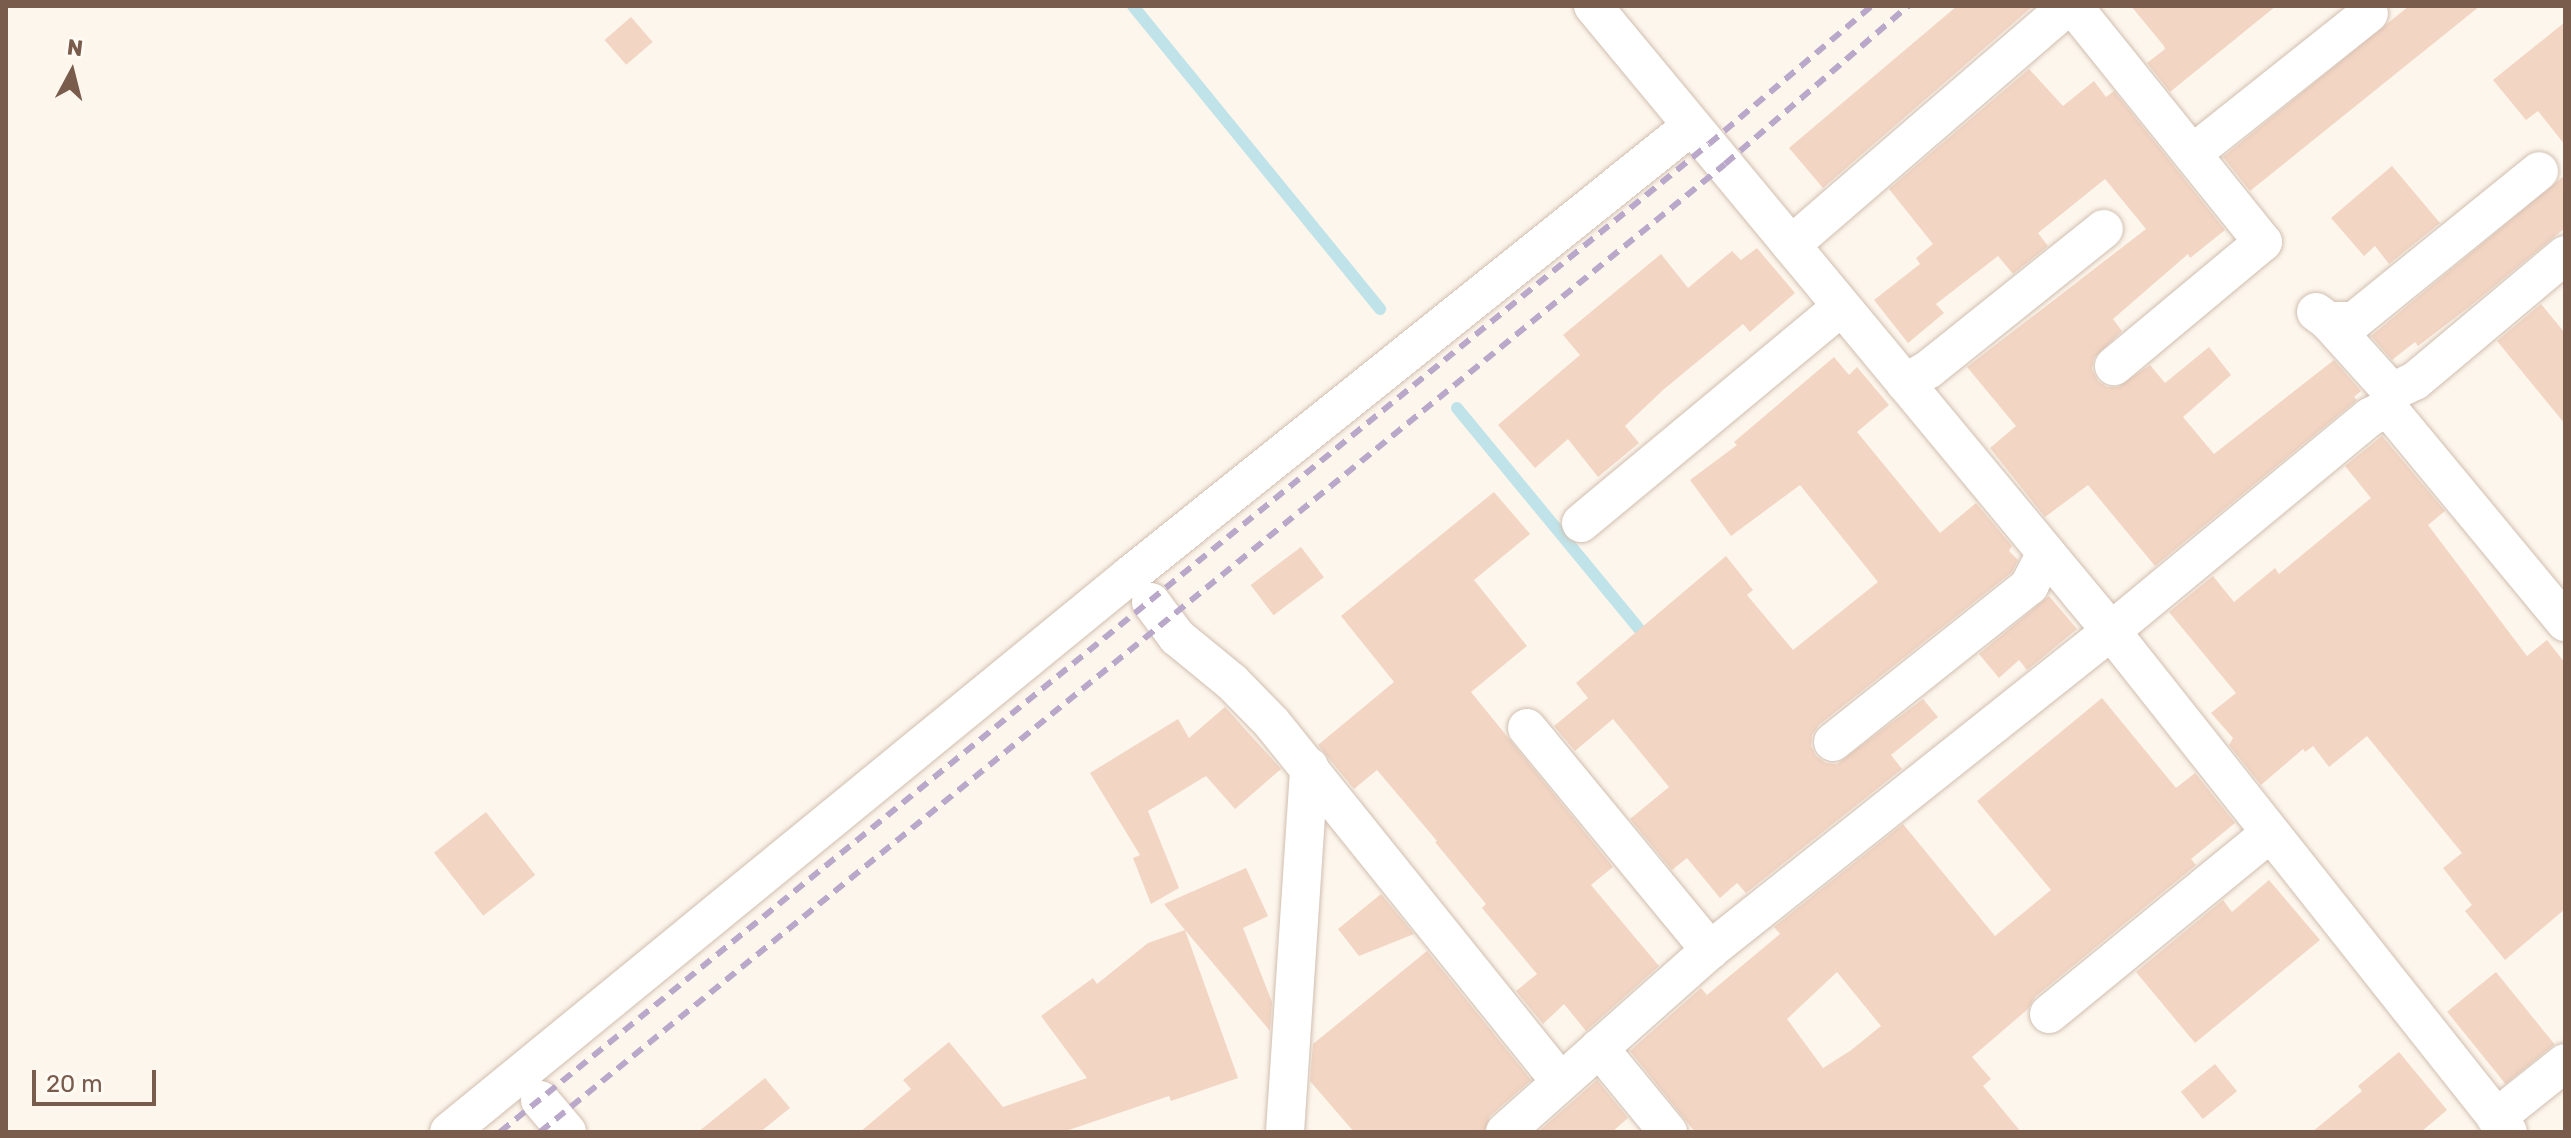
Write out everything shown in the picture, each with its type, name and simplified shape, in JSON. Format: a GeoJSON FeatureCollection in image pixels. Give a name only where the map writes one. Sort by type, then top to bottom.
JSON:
{"type":"FeatureCollection","features":[{"type":"Feature","properties":{"kind":"street"},"geometry":{"type":"LineString","coordinates":[[1593,6],[1690,127],[1709,144],[2111,631],[2502,1125],[2565,1063]]}},
{"type":"Feature","properties":{"kind":"street"},"geometry":{"type":"LineString","coordinates":[[1791,245],[2071,6],[2263,242],[2114,366]]}},
{"type":"Feature","properties":{"kind":"street"},"geometry":{"type":"LineString","coordinates":[[2192,154],[2369,13]]}},
{"type":"Feature","properties":{"kind":"street"},"geometry":{"type":"LineString","coordinates":[[449,1132],[1129,576],[1690,127]]}},
{"type":"Feature","properties":{"kind":"street"},"geometry":{"type":"LineString","coordinates":[[2539,171],[2354,321],[2322,316],[2565,622]]}},
{"type":"Feature","properties":{"kind":"street"},"geometry":{"type":"LineString","coordinates":[[1905,383],[1929,369],[2104,229]]}},
{"type":"Feature","properties":{"kind":"street"},"geometry":{"type":"LineString","coordinates":[[1505,1132],[1710,950],[2111,631],[2565,255]]}},
{"type":"Feature","properties":{"kind":"street"},"geometry":{"type":"LineString","coordinates":[[1581,523],[1841,307]]}},
{"type":"Feature","properties":{"kind":"street"},"geometry":{"type":"LineString","coordinates":[[1833,742],[2029,586],[2046,553]]}},
{"type":"Feature","properties":{"kind":"street"},"geometry":{"type":"LineString","coordinates":[[1151,602],[1177,637],[1232,682],[1309,767],[1560,1081]]}},
{"type":"Feature","properties":{"kind":"street"},"geometry":{"type":"LineString","coordinates":[[1527,728],[1710,950]]}},
{"type":"Feature","properties":{"kind":"street"},"geometry":{"type":"LineString","coordinates":[[1285,1132],[1309,767]]}},
{"type":"Feature","properties":{"kind":"street"},"geometry":{"type":"LineString","coordinates":[[2049,1014],[2270,833]]}},
{"type":"Feature","properties":{"kind":"street"},"geometry":{"type":"LineString","coordinates":[[1599,1048],[1668,1132]]}},
{"type":"Feature","properties":{"kind":"street"},"geometry":{"type":"LineString","coordinates":[[540,1100],[567,1132]]}},
{"type":"Feature","properties":{"kind":"building"},"geometry":{"type":"Polygon","coordinates":[[[1957,6],[2033,6],[1823,188],[1789,148],[1957,6]]]}},
{"type":"Feature","properties":{"kind":"building"},"geometry":{"type":"Polygon","coordinates":[[[2131,6],[2276,6],[2170,92],[2147,63],[2165,49],[2164,46],[2131,6]]]}},
{"type":"Feature","properties":{"kind":"building"},"geometry":{"type":"Polygon","coordinates":[[[2409,6],[2480,6],[2250,191],[2223,157],[2409,6]]]}},
{"type":"Feature","properties":{"kind":"building"},"geometry":{"type":"Polygon","coordinates":[[[631,17],[653,42],[626,65],[605,40],[631,17]]]}},
{"type":"Feature","properties":{"kind":"building"},"geometry":{"type":"Polygon","coordinates":[[[2565,22],[2565,145],[2538,111],[2526,120],[2493,80],[2565,22]]]}},
{"type":"Feature","properties":{"kind":"building"},"geometry":{"type":"Polygon","coordinates":[[[2029,69],[2063,106],[2094,81],[2106,97],[2114,91],[2225,230],[2190,258],[2188,254],[2113,319],[2122,331],[2094,358],[2092,369],[2098,381],[2107,387],[2118,387],[2150,365],[2165,383],[2209,347],[2231,375],[2183,417],[2214,454],[2334,360],[2361,391],[2354,397],[2357,400],[2155,566],[2088,485],[2045,517],[1990,448],[2016,426],[1967,367],[2146,229],[2105,179],[2038,233],[2048,246],[2013,274],[1998,256],[1936,304],[1944,313],[1908,343],[1874,300],[1920,264],[1916,258],[1933,244],[1889,189],[2029,69]]]}},
{"type":"Feature","properties":{"kind":"building"},"geometry":{"type":"Polygon","coordinates":[[[2392,166],[2440,223],[2389,264],[2375,246],[2364,256],[2331,218],[2392,166]]]}},
{"type":"Feature","properties":{"kind":"building"},"geometry":{"type":"Polygon","coordinates":[[[2565,175],[2565,228],[2418,346],[2415,342],[2392,360],[2371,336],[2565,175]]]}},
{"type":"Feature","properties":{"kind":"building"},"geometry":{"type":"Polygon","coordinates":[[[1757,248],[1795,293],[1750,332],[1743,324],[1663,390],[1625,426],[1639,443],[1598,477],[1568,439],[1535,468],[1498,425],[1580,355],[1563,335],[1661,254],[1688,288],[1732,251],[1741,260],[1757,248]]]}},
{"type":"Feature","properties":{"kind":"building"},"geometry":{"type":"Polygon","coordinates":[[[2541,304],[2565,333],[2565,424],[2497,341],[2541,304]]]}},
{"type":"Feature","properties":{"kind":"building"},"geometry":{"type":"Polygon","coordinates":[[[1834,357],[1849,375],[1857,367],[1889,405],[1857,432],[1940,533],[1976,503],[2012,546],[2009,551],[2018,560],[2012,572],[1819,725],[1812,735],[1811,746],[1816,756],[1826,763],[1837,764],[1923,699],[1938,717],[1891,755],[1902,769],[1746,893],[1737,883],[1720,898],[1687,858],[1672,870],[1630,819],[1669,787],[1613,719],[1575,751],[1554,726],[1588,698],[1576,683],[1726,556],[1753,590],[1747,595],[1793,650],[1878,582],[1800,485],[1731,536],[1690,480],[1737,445],[1734,442],[1834,357]]]}},
{"type":"Feature","properties":{"kind":"building"},"geometry":{"type":"Polygon","coordinates":[[[2382,436],[2445,511],[2428,525],[2527,656],[2547,640],[2565,663],[2565,909],[2505,960],[2465,911],[2472,905],[2443,868],[2462,853],[2367,736],[2329,767],[2313,746],[2305,752],[2303,749],[2261,785],[2229,745],[2233,738],[2211,713],[2236,693],[2169,612],[2213,576],[2234,602],[2275,568],[2279,574],[2371,498],[2345,466],[2382,436]]]}},
{"type":"Feature","properties":{"kind":"building"},"geometry":{"type":"Polygon","coordinates":[[[1494,492],[1530,534],[1474,580],[1527,646],[1471,692],[1613,867],[1591,885],[1659,966],[1586,1031],[1564,1004],[1543,1024],[1516,991],[1537,974],[1482,908],[1486,904],[1437,841],[1377,770],[1354,789],[1318,745],[1394,682],[1341,616],[1494,492]]]}},
{"type":"Feature","properties":{"kind":"building"},"geometry":{"type":"Polygon","coordinates":[[[1301,547],[1324,577],[1274,615],[1251,585],[1301,547]]]}},
{"type":"Feature","properties":{"kind":"building"},"geometry":{"type":"Polygon","coordinates":[[[2049,596],[2077,629],[2027,670],[2019,660],[1999,678],[1979,654],[2049,596]]]}},
{"type":"Feature","properties":{"kind":"building"},"geometry":{"type":"Polygon","coordinates":[[[2102,698],[2176,788],[2195,773],[2235,823],[2191,859],[2196,865],[2035,997],[2028,1009],[1972,1057],[1991,1079],[1983,1086],[2021,1132],[1695,1132],[1630,1051],[1701,988],[1707,995],[1780,934],[1774,927],[1903,824],[1995,936],[2051,890],[1977,801],[2102,698]],[[1837,972],[1787,1019],[1823,1068],[1881,1026],[1837,972]]]}},
{"type":"Feature","properties":{"kind":"building"},"geometry":{"type":"Polygon","coordinates":[[[1225,707],[1281,769],[1235,809],[1206,776],[1148,811],[1179,888],[1151,904],[1133,858],[1140,855],[1090,773],[1178,719],[1189,738],[1225,707]]]}},
{"type":"Feature","properties":{"kind":"building"},"geometry":{"type":"Polygon","coordinates":[[[486,812],[535,875],[483,916],[434,853],[486,812]]]}},
{"type":"Feature","properties":{"kind":"building"},"geometry":{"type":"Polygon","coordinates":[[[1246,868],[1268,916],[1243,928],[1272,1002],[1270,1031],[1164,904],[1246,868]]]}},
{"type":"Feature","properties":{"kind":"building"},"geometry":{"type":"Polygon","coordinates":[[[2269,880],[2320,940],[2195,1043],[2136,972],[2223,900],[2232,912],[2269,880]]]}},
{"type":"Feature","properties":{"kind":"building"},"geometry":{"type":"Polygon","coordinates":[[[1381,894],[1414,934],[1359,956],[1338,929],[1381,894]]]}},
{"type":"Feature","properties":{"kind":"building"},"geometry":{"type":"Polygon","coordinates":[[[1185,930],[1238,1078],[1171,1101],[1169,1096],[1063,1132],[860,1132],[911,1089],[903,1080],[949,1042],[1003,1107],[1087,1078],[1041,1016],[1093,978],[1097,984],[1148,943],[1185,930]]]}},
{"type":"Feature","properties":{"kind":"building"},"geometry":{"type":"Polygon","coordinates":[[[1427,951],[1531,1080],[1490,1116],[1484,1132],[1354,1132],[1310,1081],[1313,1044],[1427,951]]]}},
{"type":"Feature","properties":{"kind":"building"},"geometry":{"type":"Polygon","coordinates":[[[2496,972],[2555,1044],[2506,1084],[2447,1012],[2496,972]]]}},
{"type":"Feature","properties":{"kind":"building"},"geometry":{"type":"Polygon","coordinates":[[[2399,1052],[2447,1110],[2421,1132],[2312,1132],[2362,1091],[2358,1086],[2399,1052]]]}},
{"type":"Feature","properties":{"kind":"building"},"geometry":{"type":"Polygon","coordinates":[[[2215,1064],[2237,1091],[2203,1119],[2181,1092],[2215,1064]]]}},
{"type":"Feature","properties":{"kind":"building"},"geometry":{"type":"Polygon","coordinates":[[[765,1078],[790,1108],[760,1132],[698,1132],[765,1078]]]}},
{"type":"Feature","properties":{"kind":"building"},"geometry":{"type":"Polygon","coordinates":[[[1597,1080],[1628,1118],[1612,1132],[1538,1132],[1597,1080]]]}},
{"type":"Feature","properties":{"kind":"waterway"},"geometry":{"type":"LineString","coordinates":[[1133,6],[1380,309]]}},
{"type":"Feature","properties":{"kind":"waterway"},"geometry":{"type":"LineString","coordinates":[[1457,408],[1648,640]]}},
{"type":"Feature","properties":{"kind":"railway"},"geometry":{"type":"LineString","coordinates":[[500,1132],[1709,144],[1872,6]]}},
{"type":"Feature","properties":{"kind":"railway"},"geometry":{"type":"LineString","coordinates":[[540,1132],[1725,164],[1908,6]]}}]}
